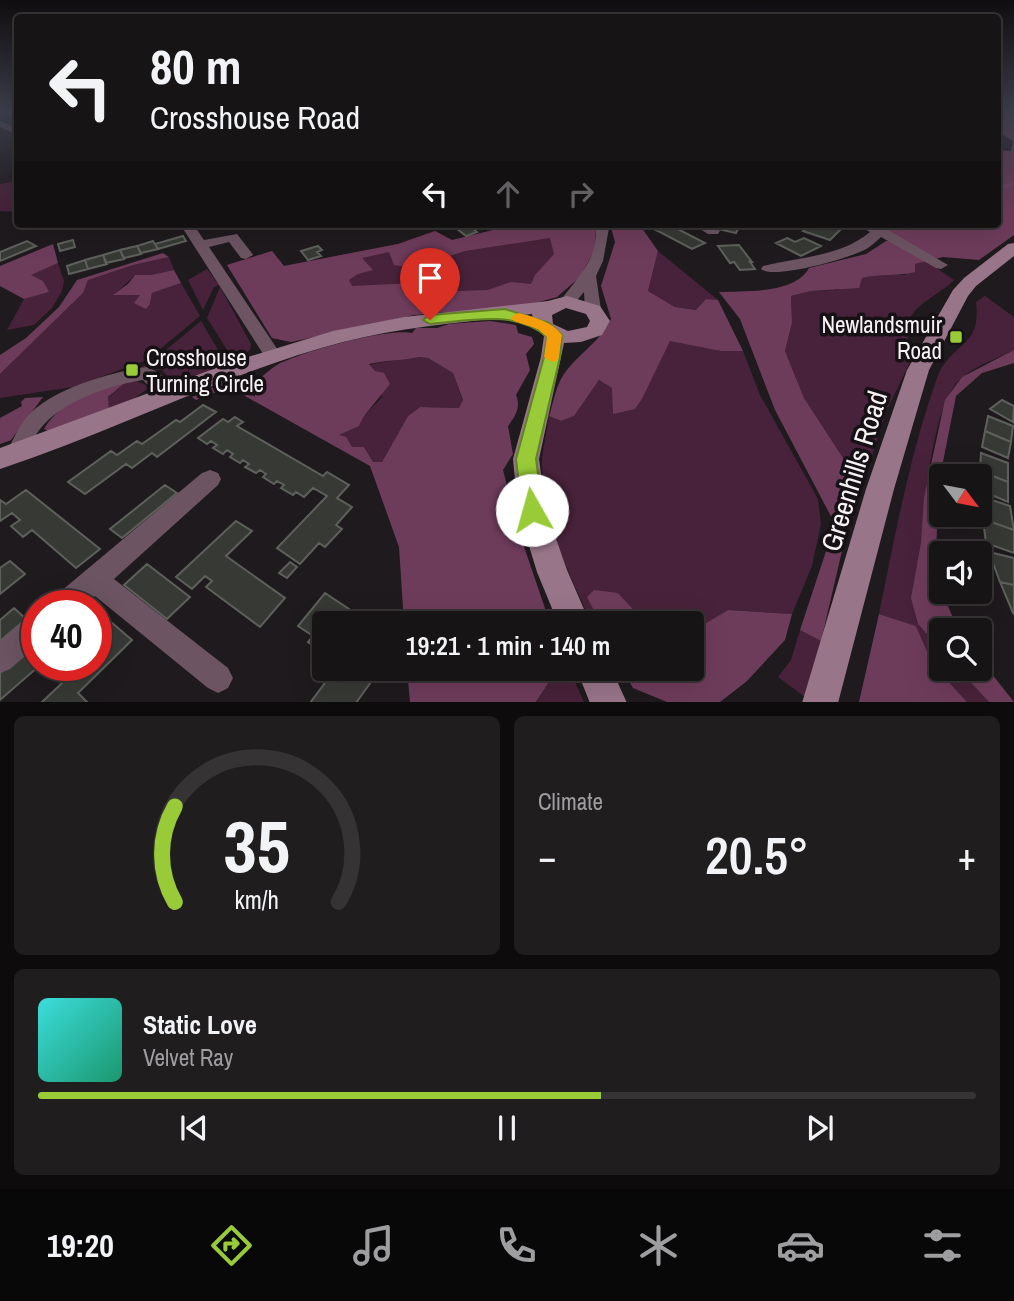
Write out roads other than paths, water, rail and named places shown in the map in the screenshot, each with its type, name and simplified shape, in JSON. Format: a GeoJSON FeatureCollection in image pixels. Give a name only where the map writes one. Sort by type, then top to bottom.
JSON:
{"type":"FeatureCollection","features":[{"type":"Feature","properties":{"kind":"street"},"geometry":{"type":"LineString","coordinates":[[189,228],[273,356]]}},
{"type":"Feature","properties":{"kind":"street"},"geometry":{"type":"LineString","coordinates":[[569,611],[552,572],[532,510],[526,459],[553,326],[590,278],[599,252],[602,228]]}},
{"type":"Feature","properties":{"kind":"street"},"geometry":{"type":"LineString","coordinates":[[706,228],[713,232]]}},
{"type":"Feature","properties":{"kind":"street"},"geometry":{"type":"LineString","coordinates":[[872,228],[941,265]]}},
{"type":"Feature","properties":{"kind":"street"},"geometry":{"type":"LineString","coordinates":[[768,269],[800,265],[862,246],[880,231]]}},
{"type":"Feature","properties":{"kind":"street"},"geometry":{"type":"LineString","coordinates":[[201,245],[232,237],[246,255]]}},
{"type":"Feature","properties":{"kind":"street","name":"Greenhills Road"},"geometry":{"type":"LineString","coordinates":[[820,702],[880,489],[918,370],[960,294],[1014,248]]}},
{"type":"Feature","properties":{"kind":"street"},"geometry":{"type":"LineString","coordinates":[[9,455],[273,356],[340,336],[404,323],[505,313],[587,335],[595,331],[600,321],[593,310],[590,278]]}},
{"type":"Feature","properties":{"kind":"street"},"geometry":{"type":"LineString","coordinates":[[553,326],[593,310]]}},
{"type":"Feature","properties":{"kind":"street"},"geometry":{"type":"LineString","coordinates":[[9,455],[37,419],[74,396],[105,383],[147,373],[169,395]]}},
{"type":"Feature","properties":{"kind":"street"},"geometry":{"type":"LineString","coordinates":[[81,590],[211,478]]}},
{"type":"Feature","properties":{"kind":"street"},"geometry":{"type":"LineString","coordinates":[[94,579],[218,678]]}},
{"type":"Feature","properties":{"kind":"street"},"geometry":{"type":"LineString","coordinates":[[0,659],[21,641]]}},
{"type":"Feature","properties":{"kind":"street"},"geometry":{"type":"LineString","coordinates":[[599,681],[609,702]]}},
{"type":"Feature","properties":{"kind":"waterway"},"geometry":{"type":"LineString","coordinates":[[1001,187],[1014,184]]}},
{"type":"Feature","properties":{"kind":"place","name":"Newlandsmuir Road"},"geometry":{"type":"Point","coordinates":[956,337]}},
{"type":"Feature","properties":{"kind":"place","name":"Crosshouse Turning Circle"},"geometry":{"type":"Point","coordinates":[132,370]}}]}
